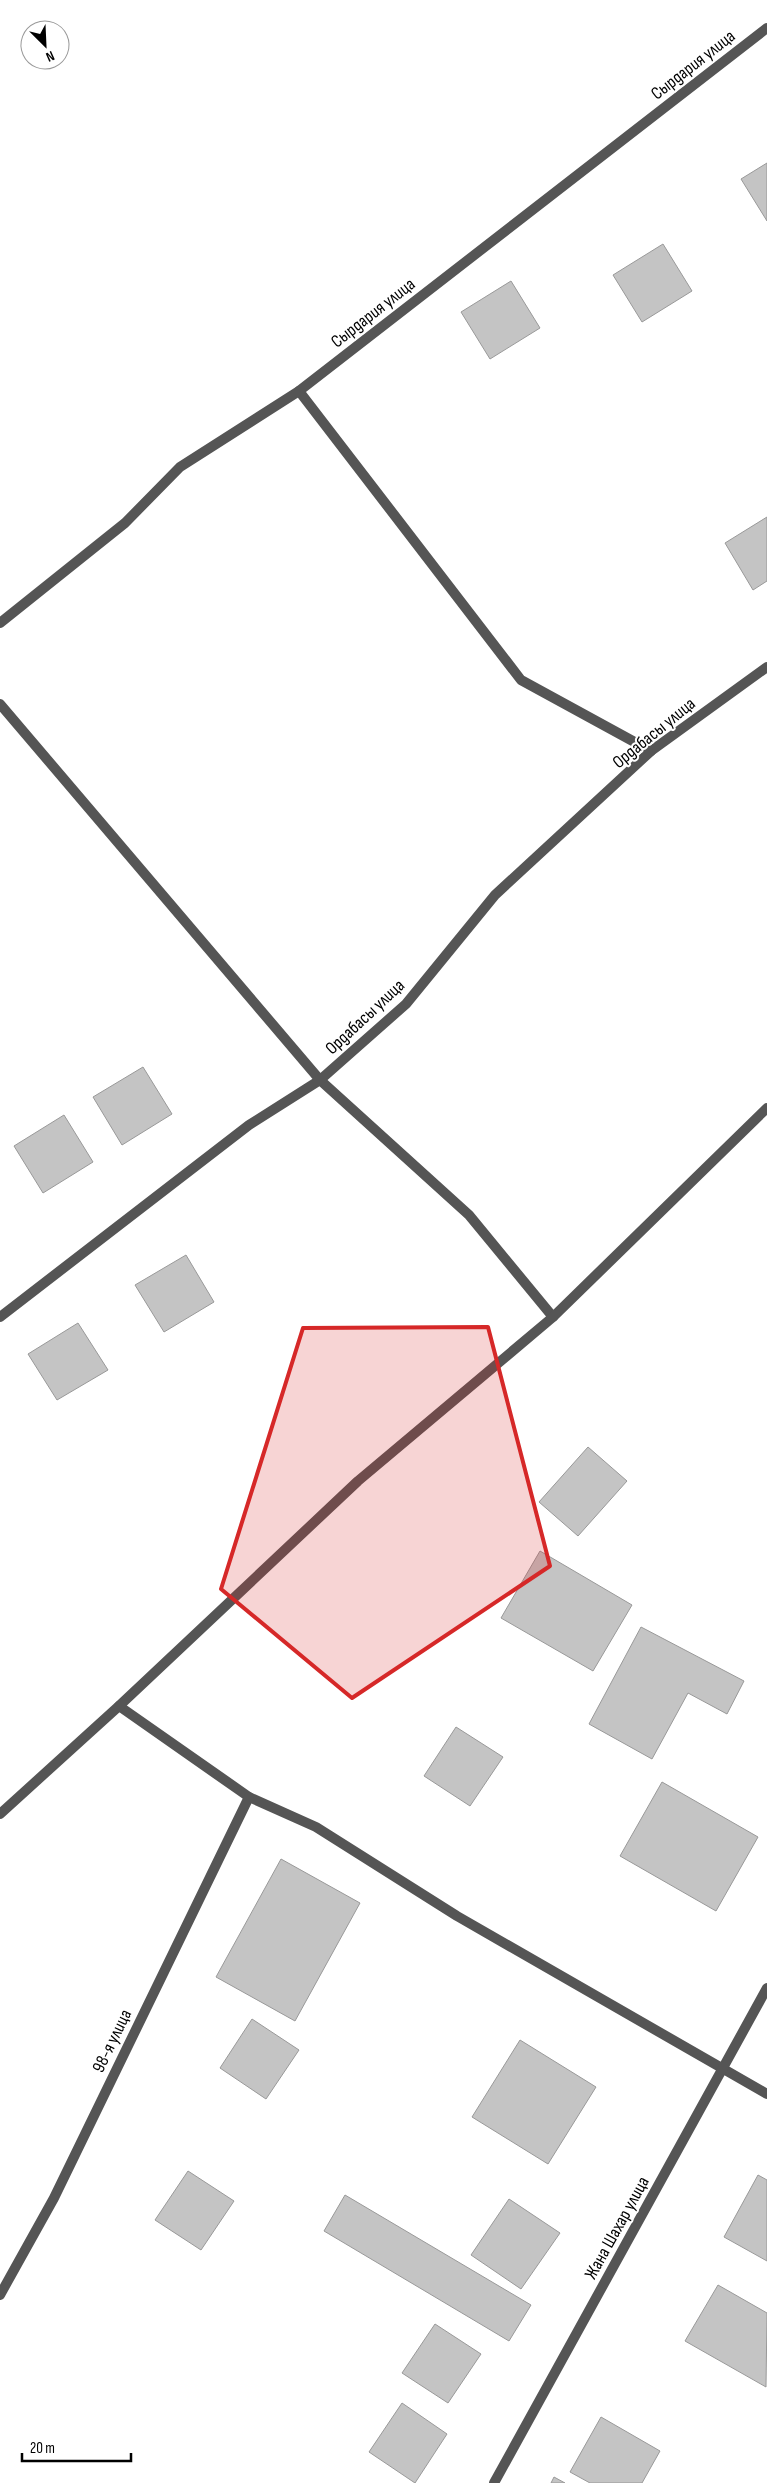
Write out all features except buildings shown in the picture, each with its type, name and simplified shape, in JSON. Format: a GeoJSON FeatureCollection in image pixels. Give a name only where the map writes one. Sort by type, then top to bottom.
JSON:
{"type":"FeatureCollection","features":[{"type":"Feature","properties":{"kind":"street","name":"Сырдария улица"},"geometry":{"type":"LineString","coordinates":[[0,623],[125,523],[180,468],[299,391],[767,28]]}},
{"type":"Feature","properties":{"kind":"street"},"geometry":{"type":"LineString","coordinates":[[299,391],[521,680],[651,751]]}},
{"type":"Feature","properties":{"kind":"street","name":"Ордабасы улица"},"geometry":{"type":"LineString","coordinates":[[0,1317],[248,1125],[320,1080],[406,1004],[495,895],[651,751],[767,667]]}},
{"type":"Feature","properties":{"kind":"street"},"geometry":{"type":"LineString","coordinates":[[0,704],[320,1080],[469,1215],[553,1317]]}},
{"type":"Feature","properties":{"kind":"street"},"geometry":{"type":"LineString","coordinates":[[0,1814],[119,1706],[358,1481],[553,1317],[767,1108]]}},
{"type":"Feature","properties":{"kind":"street"},"geometry":{"type":"LineString","coordinates":[[119,1706],[249,1797],[316,1827],[458,1916],[767,2094]]}},
{"type":"Feature","properties":{"kind":"street","name":"98-я улица"},"geometry":{"type":"LineString","coordinates":[[0,2295],[54,2198],[249,1797]]}},
{"type":"Feature","properties":{"kind":"street","name":"Жана Шахар улица"},"geometry":{"type":"LineString","coordinates":[[494,2483],[767,1988]]}},
{"type":"Feature","properties":{"kind":"highlighted area"},"geometry":{"type":"Polygon","coordinates":[[[488,1327],[550,1566],[352,1698],[221,1589],[303,1328],[488,1327]]]}}]}
